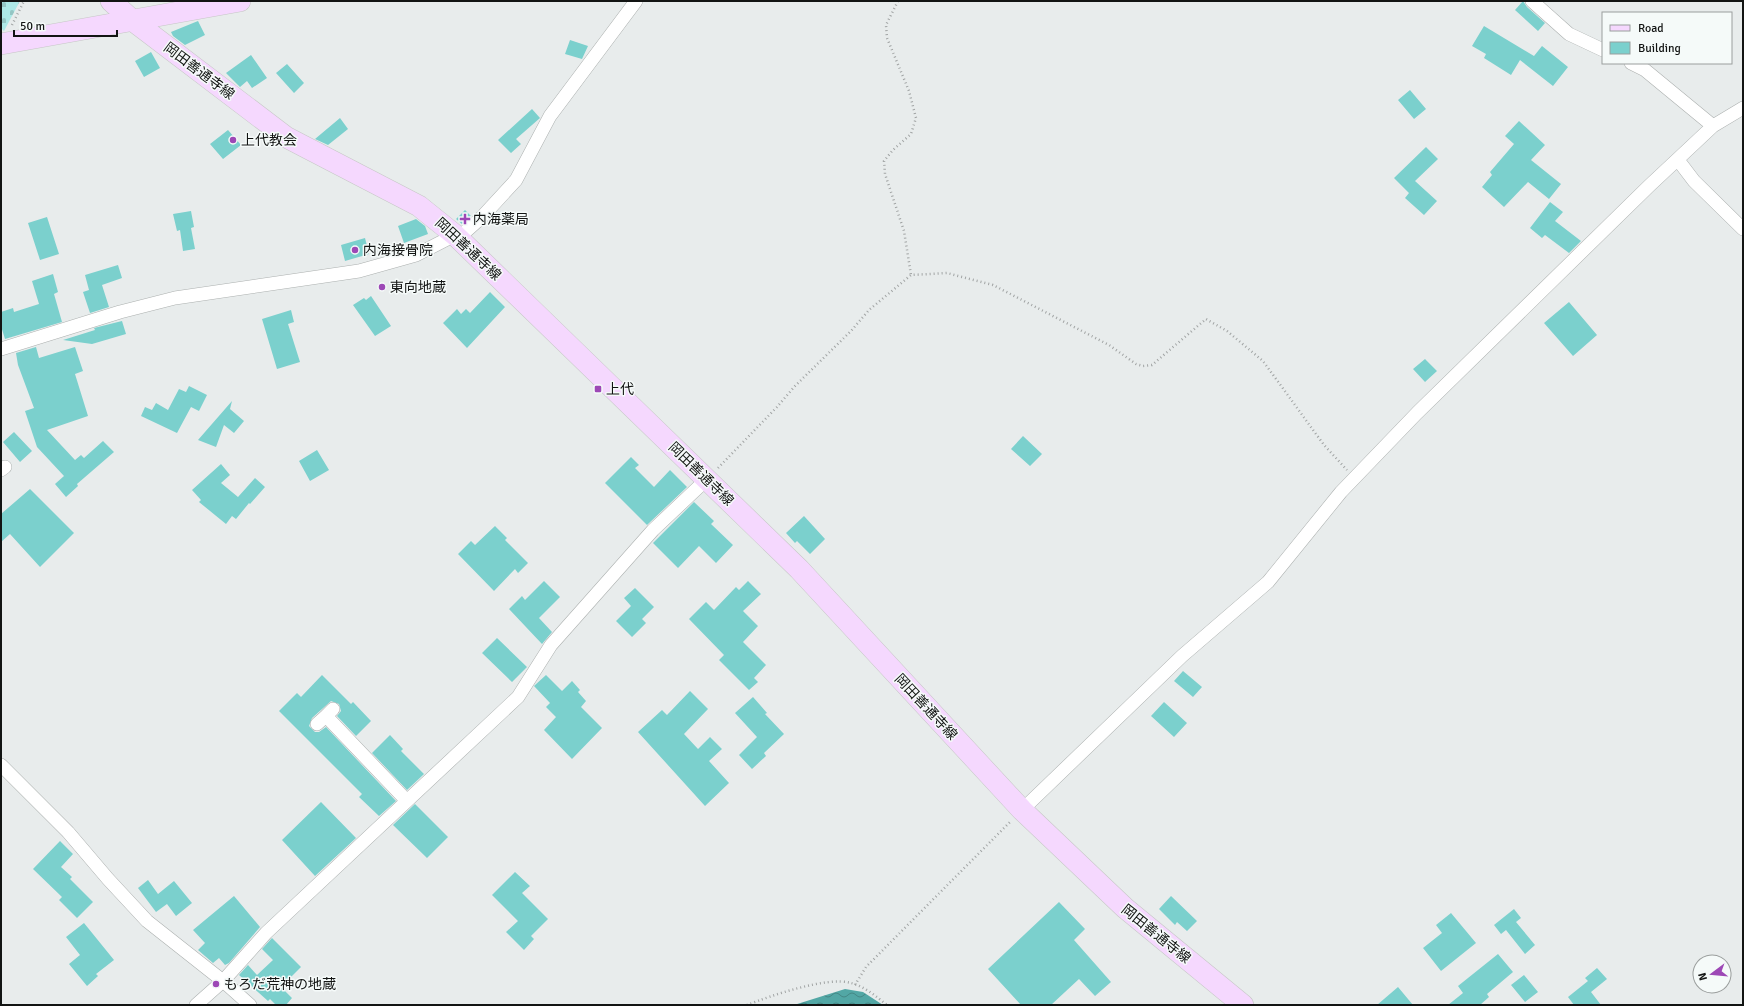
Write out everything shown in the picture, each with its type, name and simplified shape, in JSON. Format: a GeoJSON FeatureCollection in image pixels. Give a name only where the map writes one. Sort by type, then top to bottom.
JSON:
{"type":"FeatureCollection","features":[{"type":"Feature","properties":{"kind":"main road","name":"岡田善通寺線"},"geometry":{"type":"LineString","coordinates":[[111,1],[132,20],[286,136],[419,206],[455,235],[706,480],[799,568],[1022,810],[1125,908],[1243,1005]]}},
{"type":"Feature","properties":{"kind":"main road"},"geometry":{"type":"LineString","coordinates":[[2,43],[240,1]]}},
{"type":"Feature","properties":{"kind":"street"},"geometry":{"type":"LineString","coordinates":[[1,349],[120,312],[176,298],[359,272],[416,255],[455,235],[464,233],[482,217],[516,180],[550,116],[636,1]]}},
{"type":"Feature","properties":{"kind":"street"},"geometry":{"type":"LineString","coordinates":[[1532,1],[1569,34],[1602,50]]}},
{"type":"Feature","properties":{"kind":"street"},"geometry":{"type":"LineString","coordinates":[[1633,64],[1645,70],[1713,126]]}},
{"type":"Feature","properties":{"kind":"street"},"geometry":{"type":"LineString","coordinates":[[1022,810],[1182,656],[1268,582],[1341,492],[1417,413],[1649,186],[1713,126],[1743,108]]}},
{"type":"Feature","properties":{"kind":"street"},"geometry":{"type":"LineString","coordinates":[[1678,160],[1694,181],[1743,228]]}},
{"type":"Feature","properties":{"kind":"street"},"geometry":{"type":"LineString","coordinates":[[196,1005],[223,981],[266,933],[518,697],[551,645],[653,530],[706,480]]}},
{"type":"Feature","properties":{"kind":"street"},"geometry":{"type":"LineString","coordinates":[[325,716],[407,802]]}},
{"type":"Feature","properties":{"kind":"street"},"geometry":{"type":"LineString","coordinates":[[1,765],[68,832],[108,879],[147,921],[223,981],[250,1005]]}},
{"type":"Feature","properties":{"kind":"path"},"geometry":{"type":"LineString","coordinates":[[2,43],[24,1]]}},
{"type":"Feature","properties":{"kind":"path"},"geometry":{"type":"LineString","coordinates":[[898,1],[886,25],[888,38],[909,91],[916,118],[910,134],[884,161],[884,168],[904,230],[911,275]]}},
{"type":"Feature","properties":{"kind":"path"},"geometry":{"type":"LineString","coordinates":[[706,480],[777,407],[795,386],[851,331],[869,310],[911,275],[947,273],[993,285],[1109,345],[1136,364],[1143,366],[1152,365],[1206,319],[1227,331],[1264,361],[1324,445],[1344,467]]}},
{"type":"Feature","properties":{"kind":"path"},"geometry":{"type":"LineString","coordinates":[[855,985],[866,967],[1022,810]]}},
{"type":"Feature","properties":{"kind":"path"},"geometry":{"type":"LineString","coordinates":[[747,1005],[805,987],[829,982],[850,982],[887,1005]]}},
{"type":"Feature","properties":{"kind":"green space"},"geometry":{"type":"Polygon","coordinates":[[[1,1],[20,1],[4,31],[1,28],[1,1]]]}},
{"type":"Feature","properties":{"kind":"water"},"geometry":{"type":"Polygon","coordinates":[[[845,989],[863,992],[883,1005],[794,1005],[845,989]]]}},
{"type":"Feature","properties":{"kind":"building"},"geometry":{"type":"Polygon","coordinates":[[[1523,1],[1527,7],[1545,23],[1538,31],[1515,10],[1523,1]]]}},
{"type":"Feature","properties":{"kind":"building"},"geometry":{"type":"Polygon","coordinates":[[[198,21],[205,35],[185,45],[173,36],[171,32],[198,21]]]}},
{"type":"Feature","properties":{"kind":"building"},"geometry":{"type":"Polygon","coordinates":[[[1484,26],[1534,56],[1542,46],[1568,67],[1553,86],[1520,60],[1511,75],[1484,58],[1486,54],[1472,46],[1484,26]]]}},
{"type":"Feature","properties":{"kind":"building"},"geometry":{"type":"Polygon","coordinates":[[[570,40],[588,46],[582,59],[565,54],[570,40]]]}},
{"type":"Feature","properties":{"kind":"building"},"geometry":{"type":"Polygon","coordinates":[[[151,52],[160,68],[144,77],[135,61],[151,52]]]}},
{"type":"Feature","properties":{"kind":"building"},"geometry":{"type":"Polygon","coordinates":[[[251,55],[267,78],[252,88],[247,81],[240,87],[226,73],[251,55]]]}},
{"type":"Feature","properties":{"kind":"building"},"geometry":{"type":"Polygon","coordinates":[[[287,64],[304,83],[294,93],[276,73],[287,64]]]}},
{"type":"Feature","properties":{"kind":"building"},"geometry":{"type":"Polygon","coordinates":[[[1410,90],[1426,109],[1414,119],[1398,100],[1410,90]]]}},
{"type":"Feature","properties":{"kind":"building"},"geometry":{"type":"Polygon","coordinates":[[[532,109],[540,118],[516,139],[521,144],[511,153],[498,140],[532,109]]]}},
{"type":"Feature","properties":{"kind":"building"},"geometry":{"type":"Polygon","coordinates":[[[340,118],[348,129],[328,145],[315,139],[340,118]]]}},
{"type":"Feature","properties":{"kind":"building"},"geometry":{"type":"Polygon","coordinates":[[[1519,121],[1545,145],[1531,160],[1561,184],[1549,199],[1528,182],[1504,207],[1482,187],[1492,175],[1490,172],[1514,144],[1505,136],[1519,121]]]}},
{"type":"Feature","properties":{"kind":"building"},"geometry":{"type":"Polygon","coordinates":[[[228,130],[241,145],[223,159],[210,144],[228,130]]]}},
{"type":"Feature","properties":{"kind":"building"},"geometry":{"type":"Polygon","coordinates":[[[1426,147],[1438,159],[1415,181],[1437,201],[1424,215],[1405,198],[1409,193],[1394,178],[1426,147]]]}},
{"type":"Feature","properties":{"kind":"building"},"geometry":{"type":"Polygon","coordinates":[[[1550,202],[1563,212],[1555,221],[1581,241],[1569,253],[1545,235],[1542,238],[1530,228],[1550,202]]]}},
{"type":"Feature","properties":{"kind":"building"},"geometry":{"type":"Polygon","coordinates":[[[465,210],[471,216],[462,224],[456,219],[465,210]]]}},
{"type":"Feature","properties":{"kind":"building"},"geometry":{"type":"Polygon","coordinates":[[[191,211],[194,227],[191,228],[195,249],[183,251],[180,230],[177,231],[173,214],[191,211]]]}},
{"type":"Feature","properties":{"kind":"building"},"geometry":{"type":"Polygon","coordinates":[[[47,217],[59,254],[40,260],[28,223],[47,217]]]}},
{"type":"Feature","properties":{"kind":"building"},"geometry":{"type":"Polygon","coordinates":[[[416,219],[425,226],[428,234],[404,243],[398,226],[416,219]]]}},
{"type":"Feature","properties":{"kind":"building","name":"内海接骨院"},"geometry":{"type":"Polygon","coordinates":[[[365,238],[369,254],[345,261],[341,245],[365,238]]]}},
{"type":"Feature","properties":{"kind":"building"},"geometry":{"type":"Polygon","coordinates":[[[118,265],[122,278],[102,285],[109,307],[90,313],[83,292],[89,290],[85,275],[118,265]]]}},
{"type":"Feature","properties":{"kind":"building"},"geometry":{"type":"Polygon","coordinates":[[[53,274],[58,292],[54,294],[62,322],[5,339],[1,326],[1,312],[13,308],[14,312],[39,304],[32,281],[53,274]]]}},
{"type":"Feature","properties":{"kind":"building"},"geometry":{"type":"Polygon","coordinates":[[[490,292],[505,307],[467,348],[443,323],[457,309],[461,314],[466,309],[470,313],[490,292]]]}},
{"type":"Feature","properties":{"kind":"building"},"geometry":{"type":"Polygon","coordinates":[[[371,296],[391,326],[375,336],[353,305],[364,298],[366,300],[371,296]]]}},
{"type":"Feature","properties":{"kind":"building"},"geometry":{"type":"Polygon","coordinates":[[[1569,302],[1597,335],[1573,356],[1544,323],[1569,302]]]}},
{"type":"Feature","properties":{"kind":"building"},"geometry":{"type":"Polygon","coordinates":[[[291,310],[294,322],[288,324],[300,362],[277,369],[262,319],[291,310]]]}},
{"type":"Feature","properties":{"kind":"building"},"geometry":{"type":"Polygon","coordinates":[[[122,321],[126,334],[92,344],[63,340],[95,330],[94,328],[122,321]]]}},
{"type":"Feature","properties":{"kind":"building"},"geometry":{"type":"Polygon","coordinates":[[[36,347],[39,358],[75,347],[83,371],[75,374],[88,416],[47,430],[75,460],[81,455],[84,458],[103,441],[114,452],[77,484],[78,486],[66,497],[55,484],[64,476],[37,447],[25,411],[34,408],[18,365],[16,353],[36,347]]]}},
{"type":"Feature","properties":{"kind":"building"},"geometry":{"type":"Polygon","coordinates":[[[1425,359],[1437,371],[1425,382],[1413,369],[1425,359]]]}},
{"type":"Feature","properties":{"kind":"building"},"geometry":{"type":"Polygon","coordinates":[[[189,386],[207,395],[199,411],[191,407],[177,433],[141,416],[145,407],[152,410],[156,403],[168,410],[179,389],[186,392],[189,386]]]}},
{"type":"Feature","properties":{"kind":"building"},"geometry":{"type":"Polygon","coordinates":[[[232,401],[230,409],[244,421],[234,433],[224,425],[216,447],[198,440],[232,401]]]}},
{"type":"Feature","properties":{"kind":"building"},"geometry":{"type":"Polygon","coordinates":[[[14,432],[32,451],[20,462],[3,442],[14,432]]]}},
{"type":"Feature","properties":{"kind":"building"},"geometry":{"type":"Polygon","coordinates":[[[1023,436],[1042,454],[1030,466],[1011,449],[1023,436]]]}},
{"type":"Feature","properties":{"kind":"building"},"geometry":{"type":"Polygon","coordinates":[[[317,450],[329,470],[310,481],[299,461],[317,450]]]}},
{"type":"Feature","properties":{"kind":"building"},"geometry":{"type":"Polygon","coordinates":[[[631,457],[639,465],[635,468],[654,487],[670,470],[687,487],[647,525],[605,483],[631,457]]]}},
{"type":"Feature","properties":{"kind":"building"},"geometry":{"type":"Polygon","coordinates":[[[221,464],[230,475],[221,483],[238,497],[255,478],[265,487],[236,519],[232,516],[226,524],[199,502],[201,500],[192,490],[221,464]]]}},
{"type":"Feature","properties":{"kind":"building"},"geometry":{"type":"Polygon","coordinates":[[[30,489],[74,533],[40,567],[10,534],[1,542],[1,514],[30,489]]]}},
{"type":"Feature","properties":{"kind":"building"},"geometry":{"type":"Polygon","coordinates":[[[694,502],[714,521],[711,524],[733,545],[716,563],[699,546],[678,568],[653,543],[694,502]]]}},
{"type":"Feature","properties":{"kind":"building"},"geometry":{"type":"Polygon","coordinates":[[[804,516],[825,539],[810,554],[797,541],[795,543],[786,533],[804,516]]]}},
{"type":"Feature","properties":{"kind":"building"},"geometry":{"type":"Polygon","coordinates":[[[495,526],[507,538],[505,540],[528,563],[518,573],[515,569],[494,591],[458,554],[471,541],[475,545],[495,526]]]}},
{"type":"Feature","properties":{"kind":"building"},"geometry":{"type":"Polygon","coordinates":[[[544,581],[560,597],[539,618],[552,632],[542,644],[509,609],[522,596],[525,600],[544,581]]]}},
{"type":"Feature","properties":{"kind":"building"},"geometry":{"type":"Polygon","coordinates":[[[748,581],[761,594],[743,611],[758,626],[743,642],[766,665],[754,678],[758,682],[749,690],[719,660],[724,655],[689,619],[706,602],[714,610],[736,587],[739,590],[748,581]]]}},
{"type":"Feature","properties":{"kind":"building"},"geometry":{"type":"Polygon","coordinates":[[[635,588],[654,607],[642,619],[646,623],[632,637],[616,621],[631,606],[624,598],[635,588]]]}},
{"type":"Feature","properties":{"kind":"building"},"geometry":{"type":"Polygon","coordinates":[[[497,638],[527,667],[512,682],[482,653],[497,638]]]}},
{"type":"Feature","properties":{"kind":"building"},"geometry":{"type":"Polygon","coordinates":[[[1183,671],[1202,687],[1193,697],[1174,681],[1183,671]]]}},
{"type":"Feature","properties":{"kind":"building"},"geometry":{"type":"Polygon","coordinates":[[[322,675],[351,704],[353,702],[371,721],[356,736],[337,716],[341,711],[339,704],[331,701],[312,718],[309,726],[315,732],[319,732],[326,727],[396,801],[379,816],[359,797],[362,794],[279,711],[297,693],[301,697],[322,675]]]}},
{"type":"Feature","properties":{"kind":"building"},"geometry":{"type":"Polygon","coordinates":[[[546,675],[562,691],[572,681],[580,690],[578,692],[586,701],[581,707],[602,728],[572,759],[544,730],[556,717],[546,707],[550,703],[534,686],[546,675]]]}},
{"type":"Feature","properties":{"kind":"building"},"geometry":{"type":"Polygon","coordinates":[[[690,691],[708,709],[684,734],[698,749],[710,737],[722,749],[709,761],[729,783],[705,806],[638,732],[662,710],[667,715],[690,691]]]}},
{"type":"Feature","properties":{"kind":"building"},"geometry":{"type":"Polygon","coordinates":[[[753,697],[767,713],[765,714],[784,734],[764,753],[766,756],[752,769],[739,755],[757,737],[735,713],[753,697]]]}},
{"type":"Feature","properties":{"kind":"building"},"geometry":{"type":"Polygon","coordinates":[[[1164,702],[1187,723],[1174,737],[1151,716],[1164,702]]]}},
{"type":"Feature","properties":{"kind":"building"},"geometry":{"type":"Polygon","coordinates":[[[390,735],[403,749],[401,751],[424,774],[407,790],[372,753],[390,735]]]}},
{"type":"Feature","properties":{"kind":"building"},"geometry":{"type":"Polygon","coordinates":[[[321,802],[356,838],[315,876],[282,840],[321,802]]]}},
{"type":"Feature","properties":{"kind":"building"},"geometry":{"type":"Polygon","coordinates":[[[415,804],[448,837],[427,858],[393,825],[415,804]]]}},
{"type":"Feature","properties":{"kind":"building"},"geometry":{"type":"Polygon","coordinates":[[[60,841],[73,854],[61,867],[72,877],[70,879],[93,902],[77,918],[59,900],[62,897],[33,869],[60,841]]]}},
{"type":"Feature","properties":{"kind":"building"},"geometry":{"type":"Polygon","coordinates":[[[515,872],[530,886],[522,893],[548,919],[531,936],[534,939],[524,950],[506,932],[518,921],[492,895],[515,872]]]}},
{"type":"Feature","properties":{"kind":"building"},"geometry":{"type":"Polygon","coordinates":[[[148,880],[158,894],[174,881],[192,903],[176,916],[167,904],[156,912],[138,888],[148,880]]]}},
{"type":"Feature","properties":{"kind":"building"},"geometry":{"type":"Polygon","coordinates":[[[234,896],[260,927],[229,963],[225,965],[219,958],[213,963],[198,950],[205,943],[193,930],[234,896]]]}},
{"type":"Feature","properties":{"kind":"building"},"geometry":{"type":"Polygon","coordinates":[[[1171,896],[1197,921],[1187,931],[1177,922],[1175,925],[1159,909],[1171,896]]]}},
{"type":"Feature","properties":{"kind":"building"},"geometry":{"type":"Polygon","coordinates":[[[1059,902],[1085,929],[1074,940],[1111,982],[1095,996],[1079,979],[1051,1005],[1021,1005],[988,969],[1059,902]]]}},
{"type":"Feature","properties":{"kind":"building"},"geometry":{"type":"Polygon","coordinates":[[[1514,909],[1521,918],[1516,922],[1535,945],[1525,954],[1506,930],[1501,934],[1494,925],[1514,909]]]}},
{"type":"Feature","properties":{"kind":"building"},"geometry":{"type":"Polygon","coordinates":[[[1451,913],[1476,943],[1441,971],[1423,948],[1442,933],[1436,925],[1451,913]]]}},
{"type":"Feature","properties":{"kind":"building"},"geometry":{"type":"Polygon","coordinates":[[[84,923],[114,960],[96,974],[98,976],[87,986],[69,964],[80,955],[66,937],[84,923]]]}},
{"type":"Feature","properties":{"kind":"building"},"geometry":{"type":"Polygon","coordinates":[[[272,938],[301,967],[281,987],[292,998],[286,1005],[276,1005],[270,999],[268,1001],[239,975],[248,965],[257,975],[273,960],[262,949],[272,938]]]}},
{"type":"Feature","properties":{"kind":"building"},"geometry":{"type":"Polygon","coordinates":[[[1498,954],[1513,972],[1487,994],[1489,997],[1480,1005],[1448,1005],[1463,993],[1458,986],[1498,954]]]}},
{"type":"Feature","properties":{"kind":"building"},"geometry":{"type":"Polygon","coordinates":[[[1597,968],[1607,979],[1591,992],[1601,1005],[1574,1005],[1568,997],[1588,981],[1585,978],[1597,968]]]}},
{"type":"Feature","properties":{"kind":"building"},"geometry":{"type":"Polygon","coordinates":[[[1524,975],[1538,992],[1525,1002],[1511,985],[1524,975]]]}},
{"type":"Feature","properties":{"kind":"building"},"geometry":{"type":"Polygon","coordinates":[[[1398,987],[1413,1005],[1377,1005],[1398,987]]]}},
{"type":"Feature","properties":{"kind":"place","name":"上代教会"},"geometry":{"type":"Point","coordinates":[233,140]}},
{"type":"Feature","properties":{"kind":"place","name":"内海薬局"},"geometry":{"type":"Point","coordinates":[465,219]}},
{"type":"Feature","properties":{"kind":"place","name":"内海接骨院"},"geometry":{"type":"Point","coordinates":[355,250]}},
{"type":"Feature","properties":{"kind":"place","name":"東向地蔵"},"geometry":{"type":"Point","coordinates":[382,287]}},
{"type":"Feature","properties":{"kind":"place","name":"上代"},"geometry":{"type":"Point","coordinates":[598,389]}},
{"type":"Feature","properties":{"kind":"place","name":"もろだ荒神の地蔵"},"geometry":{"type":"Point","coordinates":[216,984]}}]}
